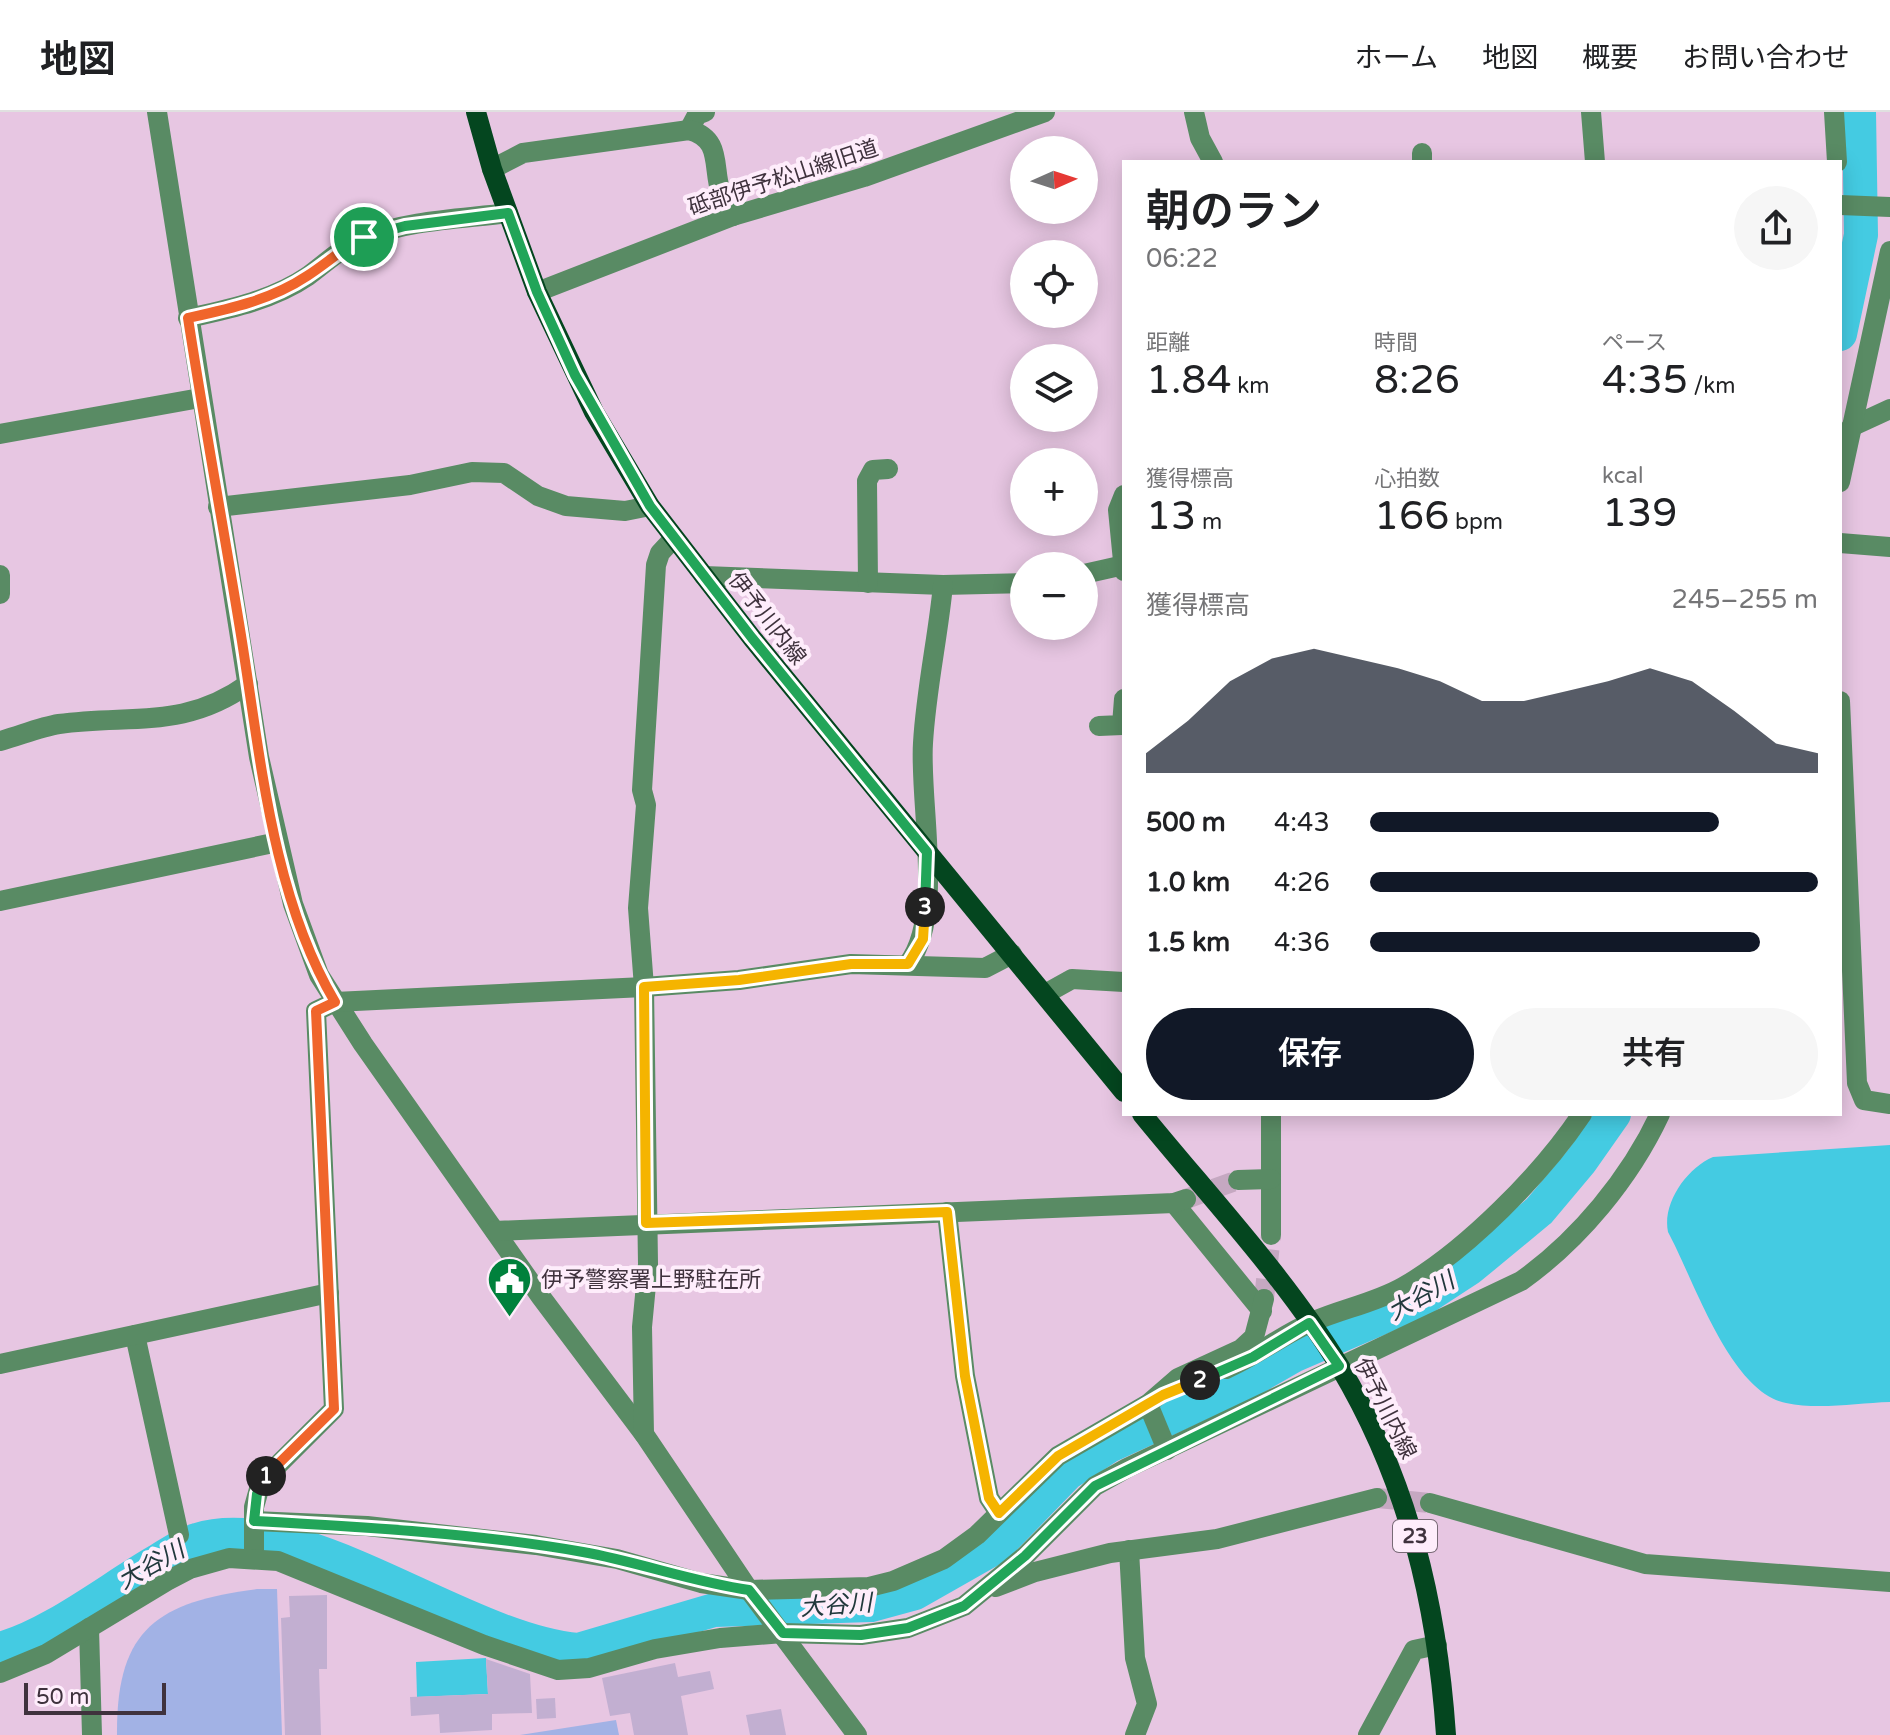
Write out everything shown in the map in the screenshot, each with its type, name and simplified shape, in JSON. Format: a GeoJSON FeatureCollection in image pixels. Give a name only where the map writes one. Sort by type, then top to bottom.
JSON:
{"type":"FeatureCollection","features":[{"type":"Feature","properties":{"kind":"main road","name":"伊予川内線"},"geometry":{"type":"LineString","coordinates":[[476,112],[492,169],[537,292],[594,412],[650,506],[1122,1090]]}},
{"type":"Feature","properties":{"kind":"main road","name":"伊予川内線"},"geometry":{"type":"LineString","coordinates":[[1144,1116],[1312,1326],[1335,1359],[1374,1431],[1403,1499],[1420,1554],[1437,1645],[1446,1735]]}},
{"type":"Feature","properties":{"kind":"street"},"geometry":{"type":"LineString","coordinates":[[157,112],[259,757],[307,948],[335,1002],[495,1231],[644,1434],[752,1593],[857,1735]]}},
{"type":"Feature","properties":{"kind":"street"},"geometry":{"type":"LineString","coordinates":[[492,169],[523,153],[690,121],[705,112]]}},
{"type":"Feature","properties":{"kind":"street","name":"砥部伊予松山線旧道"},"geometry":{"type":"LineString","coordinates":[[537,292],[733,216],[864,177],[1045,112]]}},
{"type":"Feature","properties":{"kind":"street"},"geometry":{"type":"LineString","coordinates":[[1194,112],[1200,138],[1212,160]]}},
{"type":"Feature","properties":{"kind":"street"},"geometry":{"type":"LineString","coordinates":[[1591,112],[1595,160]]}},
{"type":"Feature","properties":{"kind":"street"},"geometry":{"type":"LineString","coordinates":[[1834,112],[1837,160]]}},
{"type":"Feature","properties":{"kind":"street"},"geometry":{"type":"LineString","coordinates":[[690,121],[709,140],[716,155],[720,192],[733,216]]}},
{"type":"Feature","properties":{"kind":"street"},"geometry":{"type":"LineString","coordinates":[[1842,205],[1890,207]]}},
{"type":"Feature","properties":{"kind":"street"},"geometry":{"type":"LineString","coordinates":[[188,318],[243,306],[274,294],[307,276],[339,250],[364,237],[405,226],[508,213]]}},
{"type":"Feature","properties":{"kind":"street"},"geometry":{"type":"LineString","coordinates":[[1842,472],[1890,251]]}},
{"type":"Feature","properties":{"kind":"street"},"geometry":{"type":"LineString","coordinates":[[0,434],[200,398]]}},
{"type":"Feature","properties":{"kind":"street"},"geometry":{"type":"LineString","coordinates":[[1851,427],[1890,409]]}},
{"type":"Feature","properties":{"kind":"street"},"geometry":{"type":"LineString","coordinates":[[868,583],[867,481],[873,470],[888,469]]}},
{"type":"Feature","properties":{"kind":"street"},"geometry":{"type":"LineString","coordinates":[[218,507],[410,485],[472,472],[504,473],[538,496],[566,506],[625,511],[650,506]]}},
{"type":"Feature","properties":{"kind":"street"},"geometry":{"type":"LineString","coordinates":[[1122,500],[1118,510],[1122,548]]}},
{"type":"Feature","properties":{"kind":"street"},"geometry":{"type":"LineString","coordinates":[[644,1434],[642,1327],[648,1264],[644,987],[638,883],[646,805],[642,790],[656,565],[660,553],[674,538]]}},
{"type":"Feature","properties":{"kind":"street"},"geometry":{"type":"LineString","coordinates":[[1842,543],[1890,547]]}},
{"type":"Feature","properties":{"kind":"street"},"geometry":{"type":"LineString","coordinates":[[1098,572],[1122,567]]}},
{"type":"Feature","properties":{"kind":"street"},"geometry":{"type":"LineString","coordinates":[[0,575],[0,594]]}},
{"type":"Feature","properties":{"kind":"street"},"geometry":{"type":"LineString","coordinates":[[704,576],[943,585],[1010,583]]}},
{"type":"Feature","properties":{"kind":"street"},"geometry":{"type":"LineString","coordinates":[[908,964],[923,939],[927,852],[922,743],[943,585]]}},
{"type":"Feature","properties":{"kind":"street"},"geometry":{"type":"LineString","coordinates":[[0,741],[59,724],[118,721],[205,709],[221,703],[248,684]]}},
{"type":"Feature","properties":{"kind":"street"},"geometry":{"type":"LineString","coordinates":[[1099,726],[1122,725]]}},
{"type":"Feature","properties":{"kind":"street"},"geometry":{"type":"LineString","coordinates":[[1842,746],[1857,1083],[1864,1100],[1890,1104]]}},
{"type":"Feature","properties":{"kind":"street"},"geometry":{"type":"LineString","coordinates":[[0,901],[278,842]]}},
{"type":"Feature","properties":{"kind":"street"},"geometry":{"type":"LineString","coordinates":[[255,1554],[254,1525],[261,1482],[334,1409],[316,1011],[335,1002],[644,987],[739,980],[851,964],[985,968],[1012,954]]}},
{"type":"Feature","properties":{"kind":"street"},"geometry":{"type":"LineString","coordinates":[[1045,994],[1072,979],[1122,982]]}},
{"type":"Feature","properties":{"kind":"street"},"geometry":{"type":"LineString","coordinates":[[1271,1116],[1271,1235]]}},
{"type":"Feature","properties":{"kind":"street"},"geometry":{"type":"LineString","coordinates":[[254,1525],[367,1526],[536,1545],[617,1559],[701,1583],[752,1593],[847,1590],[893,1581],[944,1559],[977,1535],[1058,1456],[1312,1326],[1401,1288],[1433,1266],[1494,1214],[1533,1175],[1580,1116]]}},
{"type":"Feature","properties":{"kind":"street"},"geometry":{"type":"LineString","coordinates":[[0,1673],[46,1654],[190,1569],[255,1554],[484,1645],[558,1670],[589,1668],[655,1649],[781,1630],[861,1635],[908,1628],[964,1606],[1025,1556],[1095,1486],[1165,1446],[1335,1359],[1372,1354],[1521,1281],[1546,1263],[1611,1193],[1649,1138],[1659,1116]]}},
{"type":"Feature","properties":{"kind":"street"},"geometry":{"type":"LineString","coordinates":[[1238,1180],[1271,1179]]}},
{"type":"Feature","properties":{"kind":"street"},"geometry":{"type":"LineString","coordinates":[[495,1231],[1180,1201],[1263,1305],[1254,1337],[1241,1349],[1178,1378],[1155,1404]]}},
{"type":"Feature","properties":{"kind":"street"},"geometry":{"type":"LineString","coordinates":[[947,1212],[965,1376],[989,1498],[999,1513]]}},
{"type":"Feature","properties":{"kind":"street"},"geometry":{"type":"LineString","coordinates":[[0,1364],[329,1293]]}},
{"type":"Feature","properties":{"kind":"street"},"geometry":{"type":"LineString","coordinates":[[135,1335],[179,1535]]}},
{"type":"Feature","properties":{"kind":"street"},"geometry":{"type":"LineString","coordinates":[[1155,1404],[1165,1446]]}},
{"type":"Feature","properties":{"kind":"street"},"geometry":{"type":"LineString","coordinates":[[978,1595],[1035,1572],[1129,1550],[1217,1539],[1377,1498]]}},
{"type":"Feature","properties":{"kind":"street"},"geometry":{"type":"LineString","coordinates":[[1430,1503],[1645,1564],[1890,1582]]}},
{"type":"Feature","properties":{"kind":"street"},"geometry":{"type":"LineString","coordinates":[[1129,1550],[1135,1658],[1147,1704],[1135,1735]]}},
{"type":"Feature","properties":{"kind":"street"},"geometry":{"type":"LineString","coordinates":[[89,1628],[92,1735]]}},
{"type":"Feature","properties":{"kind":"street"},"geometry":{"type":"LineString","coordinates":[[1368,1735],[1414,1650],[1437,1645]]}},
{"type":"Feature","properties":{"kind":"shaded area"},"geometry":{"type":"Polygon","coordinates":[[[1890,1145],[1890,1402],[1838,1406],[1786,1403],[1766,1394],[1748,1378],[1716,1331],[1668,1232],[1667,1221],[1673,1198],[1694,1169],[1713,1157],[1890,1145]]]}},
{"type":"Feature","properties":{"kind":"shaded area"},"geometry":{"type":"Polygon","coordinates":[[[257,1589],[277,1589],[282,1735],[117,1735],[125,1669],[135,1645],[150,1627],[169,1613],[193,1602],[257,1589]]]}},
{"type":"Feature","properties":{"kind":"shaded area"},"geometry":{"type":"Polygon","coordinates":[[[486,1658],[488,1694],[417,1697],[416,1662],[486,1658]]]}},
{"type":"Feature","properties":{"kind":"shaded area"},"geometry":{"type":"Polygon","coordinates":[[[616,1720],[619,1735],[520,1735],[616,1720]]]}},
{"type":"Feature","properties":{"kind":"building"},"geometry":{"type":"Polygon","coordinates":[[[327,1595],[327,1669],[319,1669],[321,1735],[285,1735],[281,1618],[290,1617],[289,1596],[327,1595]]]}},
{"type":"Feature","properties":{"kind":"building"},"geometry":{"type":"Polygon","coordinates":[[[486,1659],[530,1674],[532,1713],[492,1714],[492,1730],[440,1733],[439,1714],[411,1716],[410,1697],[488,1694],[486,1659]]]}},
{"type":"Feature","properties":{"kind":"building"},"geometry":{"type":"Polygon","coordinates":[[[675,1663],[678,1677],[710,1671],[714,1689],[681,1696],[688,1735],[634,1735],[630,1713],[610,1716],[602,1678],[675,1663]]]}},
{"type":"Feature","properties":{"kind":"building"},"geometry":{"type":"Polygon","coordinates":[[[555,1698],[556,1718],[537,1719],[536,1699],[555,1698]]]}},
{"type":"Feature","properties":{"kind":"building"},"geometry":{"type":"Polygon","coordinates":[[[781,1709],[786,1735],[750,1735],[746,1715],[781,1709]]]}},
{"type":"Feature","properties":{"kind":"waterway","name":"大谷川"},"geometry":{"type":"LineString","coordinates":[[1842,325],[1861,235],[1859,112]]}},
{"type":"Feature","properties":{"kind":"waterway","name":"大谷川"},"geometry":{"type":"LineString","coordinates":[[0,1649],[59,1623],[186,1544],[239,1535],[285,1542],[334,1558],[485,1624],[533,1641],[578,1650],[714,1610],[871,1605],[915,1593],[996,1547],[1068,1473],[1109,1446],[1246,1383],[1293,1356],[1418,1302],[1470,1268],[1539,1211],[1581,1161],[1613,1116]]}},
{"type":"Feature","properties":{"kind":"tunnel"},"geometry":{"type":"LineString","coordinates":[[1186,1199],[1238,1180]]}},
{"type":"Feature","properties":{"kind":"tunnel"},"geometry":{"type":"LineString","coordinates":[[1264,1299],[1271,1235]]}},
{"type":"Feature","properties":{"kind":"tunnel"},"geometry":{"type":"LineString","coordinates":[[1377,1498],[1430,1503]]}},
{"type":"Feature","properties":{"kind":"place","name":"伊予警察署上野駐在所"},"geometry":{"type":"Point","coordinates":[510,1318]}},
{"type":"Feature","properties":{"kind":"route"},"geometry":{"type":"LineString","coordinates":[[508,213],[537,292],[575,375],[650,506],[752,638],[927,852],[923,939],[908,964],[851,964],[783,971],[739,980],[644,987],[646,1223],[947,1212],[953,1289],[965,1376],[989,1498],[999,1513],[1058,1456],[1092,1434],[1163,1395],[1253,1357],[1309,1323],[1339,1366],[1282,1396],[1209,1427],[1095,1486],[1025,1556],[964,1606],[908,1628],[861,1635],[783,1633],[749,1590],[701,1583],[617,1559],[536,1545],[367,1526],[254,1521],[254,1507],[261,1482],[334,1409],[316,1011],[335,1002],[307,948],[293,904],[259,757],[188,318],[243,306],[274,294],[307,276],[339,250],[364,237],[405,226],[508,213]]}}]}
